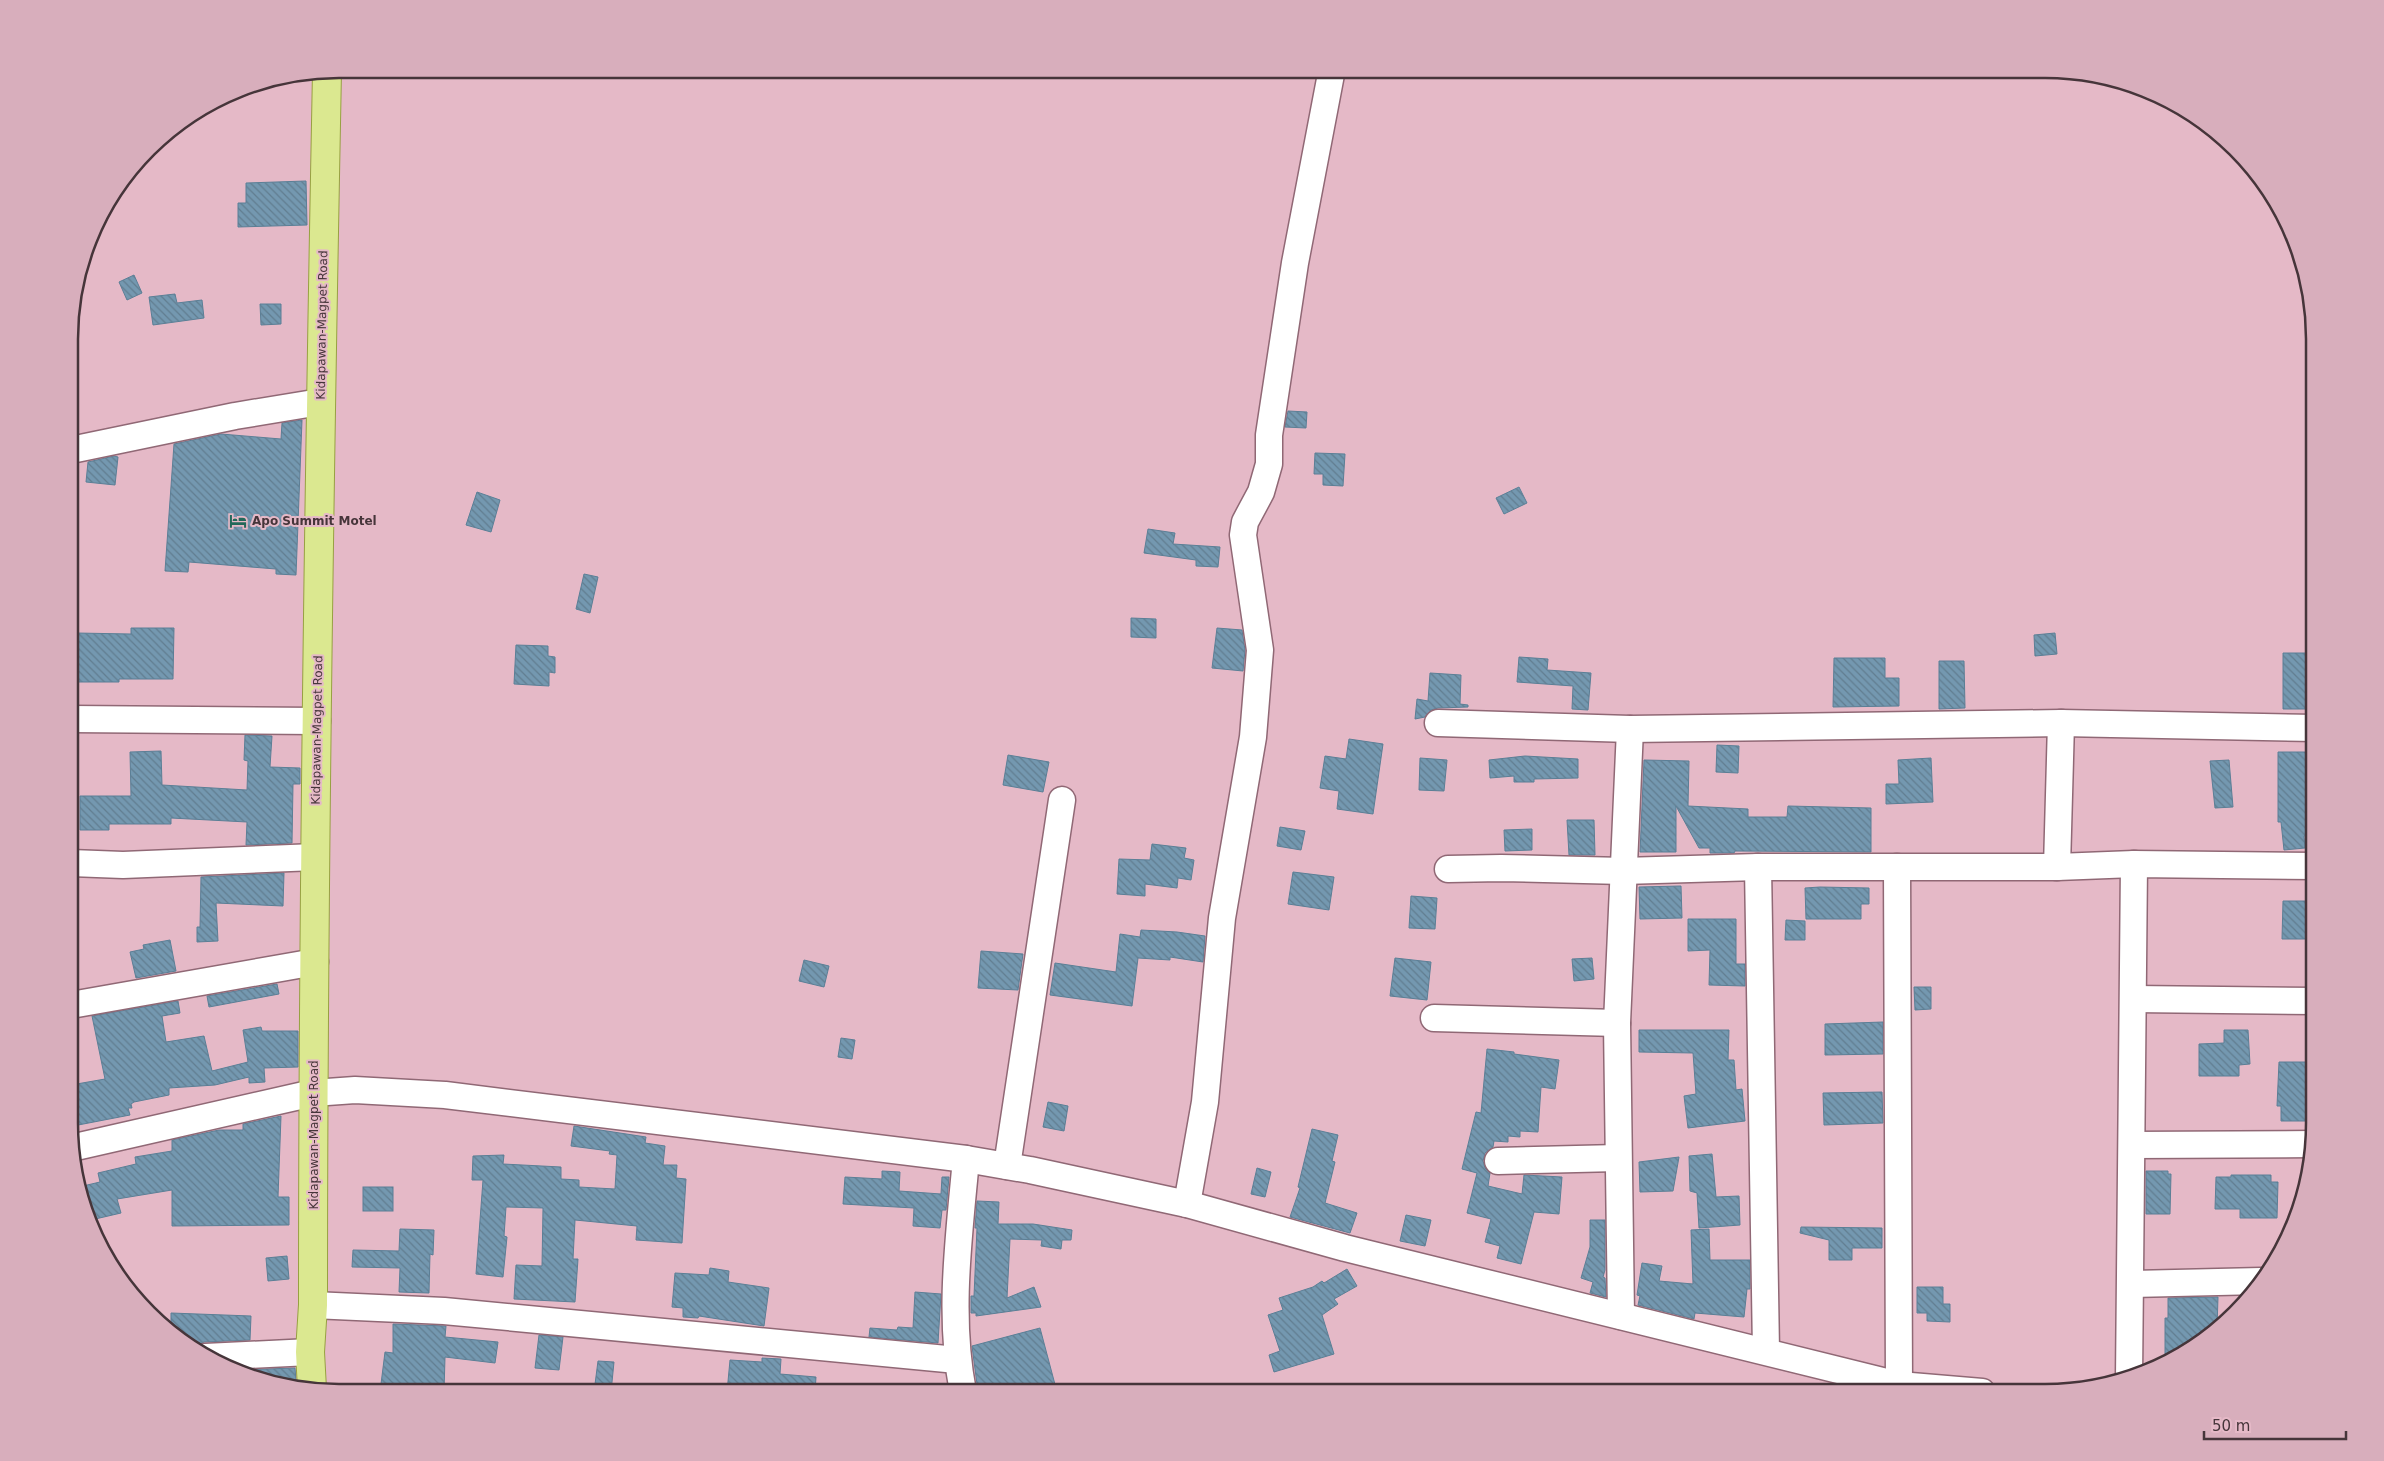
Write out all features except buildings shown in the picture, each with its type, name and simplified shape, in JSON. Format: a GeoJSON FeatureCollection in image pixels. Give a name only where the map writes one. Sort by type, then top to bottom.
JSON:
{"type":"FeatureCollection","features":[{"type":"Feature","properties":{"kind":"main road","name":"Kidapawan-Magpet Road"},"geometry":{"type":"LineString","coordinates":[[312,1382],[310,1352],[313,1305],[313,1093],[320,402],[327,78]]}},
{"type":"Feature","properties":{"kind":"street"},"geometry":{"type":"LineString","coordinates":[[1187,1204],[1205,1102],[1222,918],[1253,737],[1260,650],[1245,561],[1244,529],[1248,513],[1261,492],[1269,464],[1269,435],[1295,263],[1330,78]]}},
{"type":"Feature","properties":{"kind":"street"},"geometry":{"type":"LineString","coordinates":[[78,449],[235,416],[320,402]]}},
{"type":"Feature","properties":{"kind":"street"},"geometry":{"type":"LineString","coordinates":[[78,719],[317,722]]}},
{"type":"Feature","properties":{"kind":"street"},"geometry":{"type":"LineString","coordinates":[[1438,724],[1630,729],[2061,723],[2306,728]]}},
{"type":"Feature","properties":{"kind":"street"},"geometry":{"type":"LineString","coordinates":[[2057,867],[2061,723]]}},
{"type":"Feature","properties":{"kind":"street"},"geometry":{"type":"LineString","coordinates":[[1621,1316],[1617,1023],[1630,729]]}},
{"type":"Feature","properties":{"kind":"street"},"geometry":{"type":"LineString","coordinates":[[1007,1166],[1062,800]]}},
{"type":"Feature","properties":{"kind":"street"},"geometry":{"type":"LineString","coordinates":[[78,863],[123,865],[315,857]]}},
{"type":"Feature","properties":{"kind":"street"},"geometry":{"type":"LineString","coordinates":[[2130,1370],[2134,864]]}},
{"type":"Feature","properties":{"kind":"street"},"geometry":{"type":"LineString","coordinates":[[1448,870],[1501,868],[1623,871],[1758,867],[2057,867],[2134,864],[2306,866]]}},
{"type":"Feature","properties":{"kind":"street"},"geometry":{"type":"LineString","coordinates":[[1758,867],[1766,1351]]}},
{"type":"Feature","properties":{"kind":"street"},"geometry":{"type":"LineString","coordinates":[[1897,867],[1899,1384]]}},
{"type":"Feature","properties":{"kind":"street"},"geometry":{"type":"LineString","coordinates":[[78,1003],[315,962]]}},
{"type":"Feature","properties":{"kind":"street"},"geometry":{"type":"LineString","coordinates":[[2134,999],[2306,1001]]}},
{"type":"Feature","properties":{"kind":"street"},"geometry":{"type":"LineString","coordinates":[[1434,1018],[1617,1023]]}},
{"type":"Feature","properties":{"kind":"street"},"geometry":{"type":"LineString","coordinates":[[79,1146],[313,1093],[355,1090],[445,1096],[966,1159],[1187,1204],[1345,1248],[1895,1384]]}},
{"type":"Feature","properties":{"kind":"street"},"geometry":{"type":"LineString","coordinates":[[2132,1144],[2305,1144]]}},
{"type":"Feature","properties":{"kind":"street"},"geometry":{"type":"LineString","coordinates":[[1498,1161],[1618,1158]]}},
{"type":"Feature","properties":{"kind":"street"},"geometry":{"type":"LineString","coordinates":[[962,1384],[957,1360],[954,1283],[966,1159]]}},
{"type":"Feature","properties":{"kind":"street"},"geometry":{"type":"LineString","coordinates":[[2132,1284],[2253,1281]]}},
{"type":"Feature","properties":{"kind":"street"},"geometry":{"type":"LineString","coordinates":[[313,1305],[444,1311],[957,1360]]}},
{"type":"Feature","properties":{"kind":"street"},"geometry":{"type":"LineString","coordinates":[[222,1356],[310,1352]]}},
{"type":"Feature","properties":{"kind":"place","name":"Apo Summit Motel"},"geometry":{"type":"Point","coordinates":[238,521]}}]}
